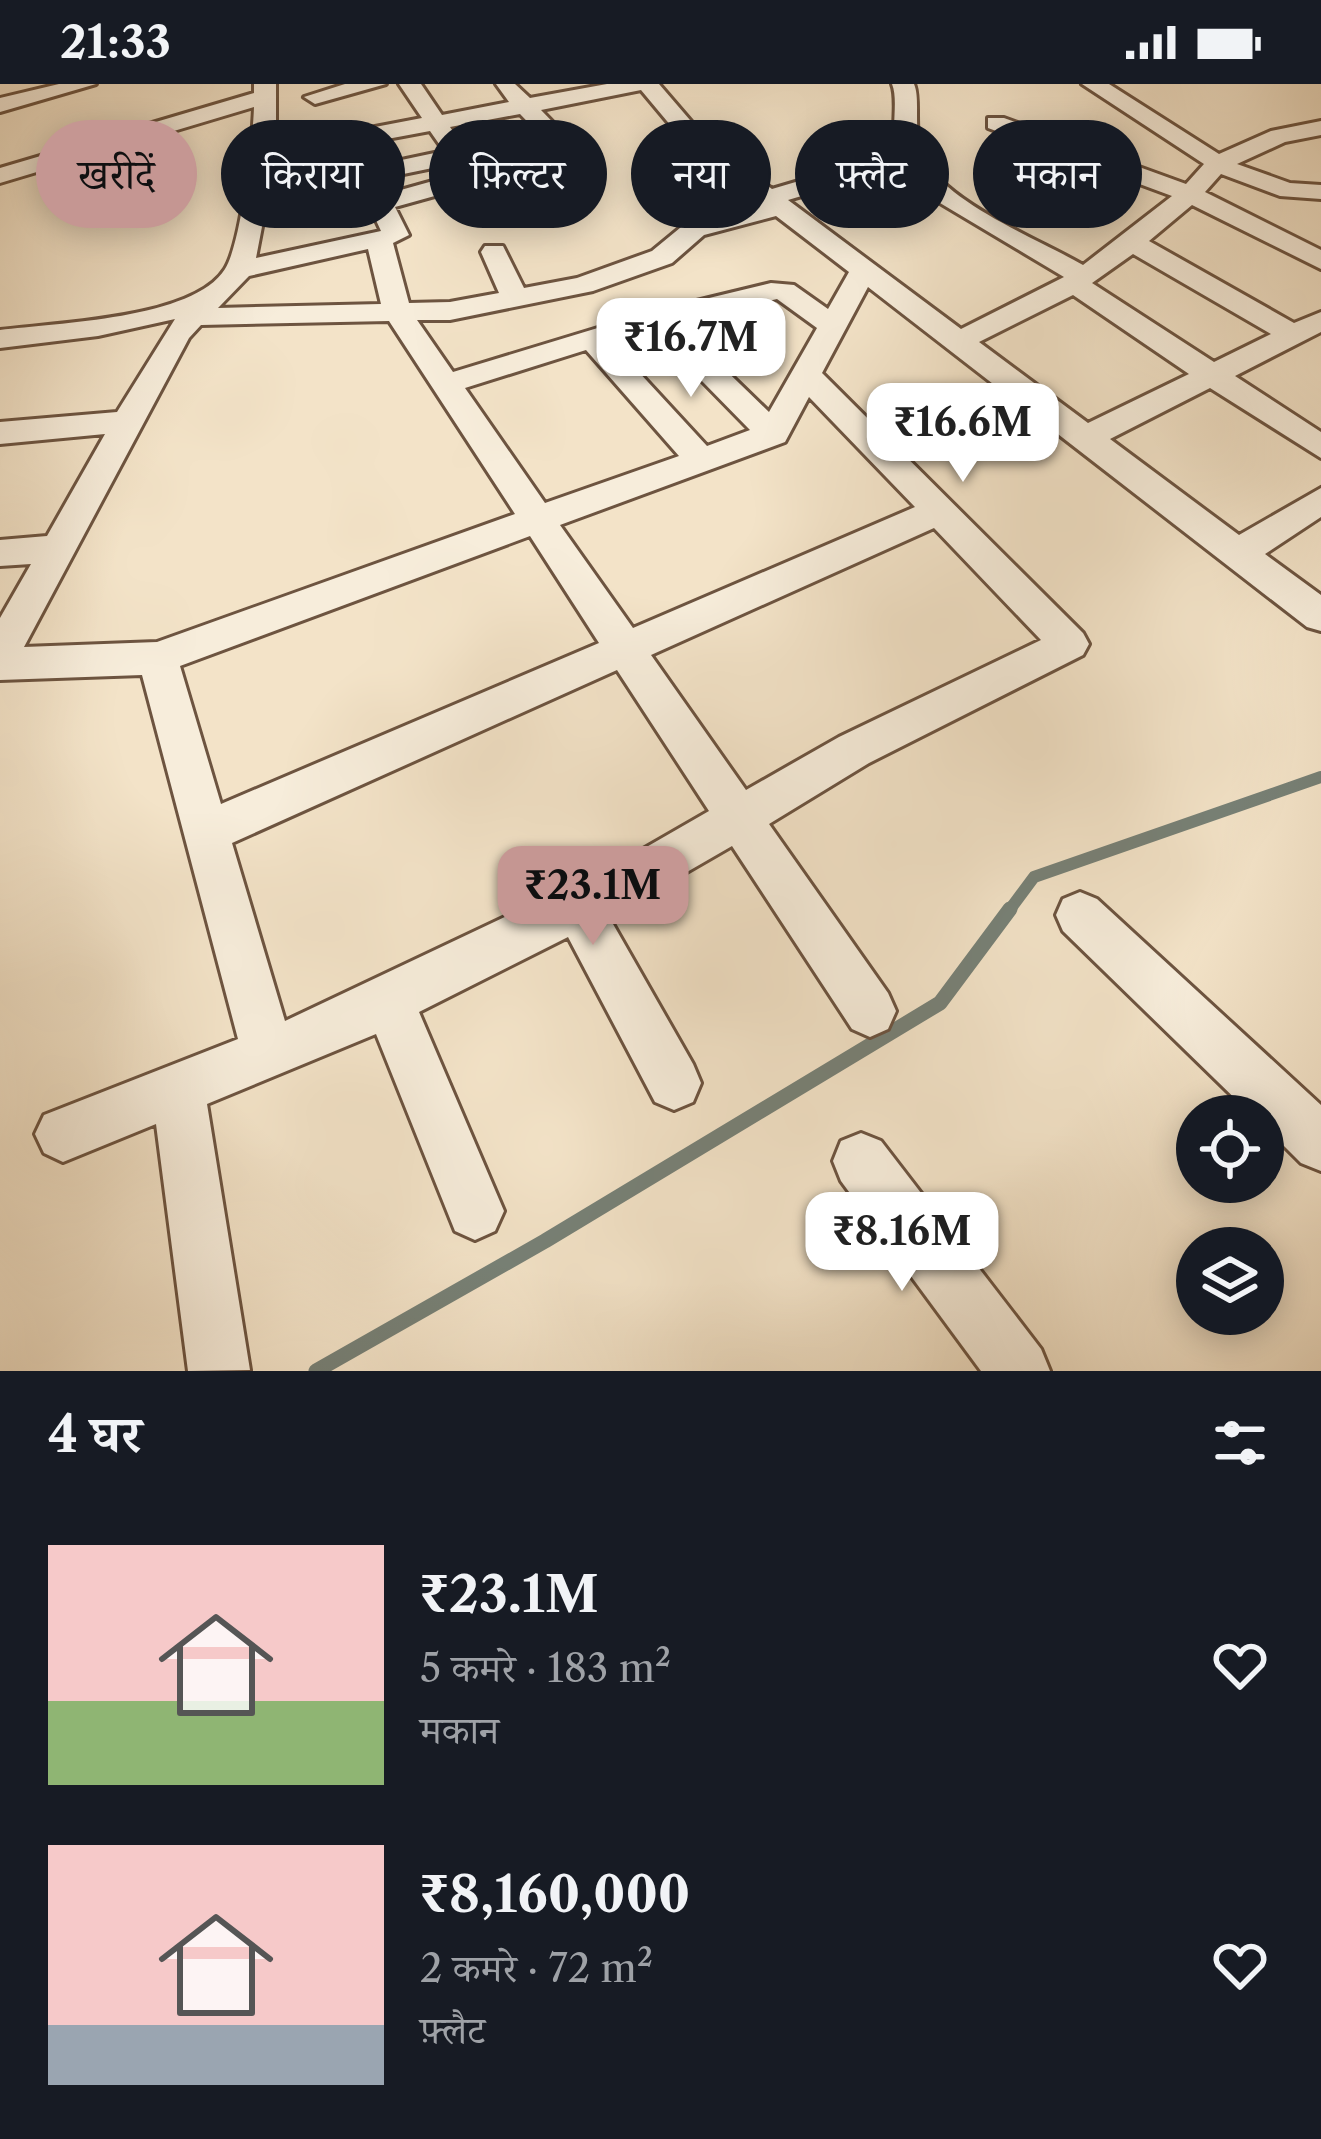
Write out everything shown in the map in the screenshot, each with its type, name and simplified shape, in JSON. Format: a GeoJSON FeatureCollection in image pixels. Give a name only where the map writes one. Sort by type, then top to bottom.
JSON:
{"type":"FeatureCollection","features":[{"type":"Feature","properties":{"kind":"street"},"geometry":{"type":"LineString","coordinates":[[0,105],[86,84]]}},
{"type":"Feature","properties":{"kind":"street"},"geometry":{"type":"LineString","coordinates":[[315,97],[375,84]]}},
{"type":"Feature","properties":{"kind":"street"},"geometry":{"type":"LineString","coordinates":[[351,120],[423,103],[644,84],[700,146],[1321,616]]}},
{"type":"Feature","properties":{"kind":"street"},"geometry":{"type":"LineString","coordinates":[[902,120],[899,109],[908,92],[903,84]]}},
{"type":"Feature","properties":{"kind":"street"},"geometry":{"type":"LineString","coordinates":[[1093,84],[1253,182],[1296,193],[1321,192]]}},
{"type":"Feature","properties":{"kind":"street"},"geometry":{"type":"LineString","coordinates":[[1120,98],[1143,84]]}},
{"type":"Feature","properties":{"kind":"street"},"geometry":{"type":"LineString","coordinates":[[1,172],[265,90],[290,120]]}},
{"type":"Feature","properties":{"kind":"street"},"geometry":{"type":"LineString","coordinates":[[515,92],[538,120]]}},
{"type":"Feature","properties":{"kind":"street"},"geometry":{"type":"LineString","coordinates":[[958,341],[1078,280],[1190,194],[1218,163],[1279,136],[1321,128]]}},
{"type":"Feature","properties":{"kind":"street"},"geometry":{"type":"LineString","coordinates":[[1142,176],[1190,194],[1321,261]]}},
{"type":"Feature","properties":{"kind":"street"},"geometry":{"type":"LineString","coordinates":[[0,654],[128,421],[196,310],[240,270],[396,235],[381,202],[429,182]]}},
{"type":"Feature","properties":{"kind":"street"},"geometry":{"type":"LineString","coordinates":[[0,339],[196,310],[330,317],[449,311],[583,285],[662,257],[695,229],[795,196]]}},
{"type":"Feature","properties":{"kind":"street"},"geometry":{"type":"LineString","coordinates":[[949,197],[1321,447]]}},
{"type":"Feature","properties":{"kind":"street"},"geometry":{"type":"LineString","coordinates":[[240,270],[247,228]]}},
{"type":"Feature","properties":{"kind":"street"},"geometry":{"type":"LineString","coordinates":[[379,239],[397,312],[870,1011]]}},
{"type":"Feature","properties":{"kind":"street"},"geometry":{"type":"LineString","coordinates":[[1132,242],[1312,327]]}},
{"type":"Feature","properties":{"kind":"street"},"geometry":{"type":"LineString","coordinates":[[494,252],[515,298]]}},
{"type":"Feature","properties":{"kind":"street"},"geometry":{"type":"LineString","coordinates":[[0,664],[158,658],[773,434],[865,268]]}},
{"type":"Feature","properties":{"kind":"street"},"geometry":{"type":"LineString","coordinates":[[446,384],[657,319],[771,291],[784,291],[833,326]]}},
{"type":"Feature","properties":{"kind":"street"},"geometry":{"type":"LineString","coordinates":[[657,319],[773,434]]}},
{"type":"Feature","properties":{"kind":"street"},"geometry":{"type":"LineString","coordinates":[[1084,438],[1312,327]]}},
{"type":"Feature","properties":{"kind":"street"},"geometry":{"type":"LineString","coordinates":[[592,339],[701,460]]}},
{"type":"Feature","properties":{"kind":"street"},"geometry":{"type":"LineString","coordinates":[[63,1134],[389,1000],[578,908],[854,749],[1069,644],[806,375]]}},
{"type":"Feature","properties":{"kind":"street"},"geometry":{"type":"LineString","coordinates":[[0,433],[128,421]]}},
{"type":"Feature","properties":{"kind":"street"},"geometry":{"type":"LineString","coordinates":[[1238,553],[1321,500]]}},
{"type":"Feature","properties":{"kind":"street"},"geometry":{"type":"LineString","coordinates":[[207,832],[939,512]]}},
{"type":"Feature","properties":{"kind":"street"},"geometry":{"type":"LineString","coordinates":[[0,553],[58,548]]}},
{"type":"Feature","properties":{"kind":"street"},"geometry":{"type":"LineString","coordinates":[[158,658],[268,1053]]}},
{"type":"Feature","properties":{"kind":"street"},"geometry":{"type":"LineString","coordinates":[[578,908],[674,1083]]}},
{"type":"Feature","properties":{"kind":"street"},"geometry":{"type":"LineString","coordinates":[[1080,915],[1321,1143]]}},
{"type":"Feature","properties":{"kind":"street"},"geometry":{"type":"LineString","coordinates":[[389,1000],[475,1210]]}},
{"type":"Feature","properties":{"kind":"street"},"geometry":{"type":"LineString","coordinates":[[178,1088],[219,1370]]}},
{"type":"Feature","properties":{"kind":"street"},"geometry":{"type":"LineString","coordinates":[[861,1161],[1019,1371]]}},
{"type":"Feature","properties":{"kind":"waterway"},"geometry":{"type":"LineString","coordinates":[[1008,912],[1034,877],[1321,777]]}},
{"type":"Feature","properties":{"kind":"waterway"},"geometry":{"type":"LineString","coordinates":[[316,1371],[545,1241],[940,1003],[1010,909]]}}]}
